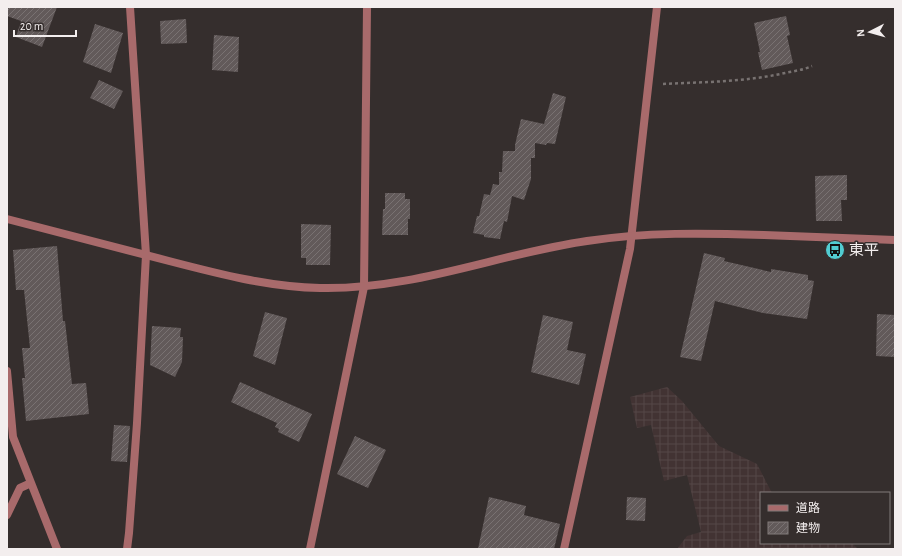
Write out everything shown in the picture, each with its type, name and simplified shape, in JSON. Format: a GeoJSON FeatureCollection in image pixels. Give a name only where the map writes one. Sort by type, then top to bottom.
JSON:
{"type":"FeatureCollection","features":[{"type":"Feature","properties":{"kind":"street"},"geometry":{"type":"LineString","coordinates":[[127,549],[137,423],[146,255],[130,7]]}},
{"type":"Feature","properties":{"kind":"street"},"geometry":{"type":"LineString","coordinates":[[310,549],[364,287],[367,7]]}},
{"type":"Feature","properties":{"kind":"street"},"geometry":{"type":"LineString","coordinates":[[564,549],[630,249],[657,7]]}},
{"type":"Feature","properties":{"kind":"street"},"geometry":{"type":"LineString","coordinates":[[7,219],[230,276],[272,284],[320,288],[364,287],[431,277],[558,246],[632,235],[703,233],[895,240]]}},
{"type":"Feature","properties":{"kind":"street"},"geometry":{"type":"LineString","coordinates":[[7,372],[13,437],[58,549]]}},
{"type":"Feature","properties":{"kind":"street"},"geometry":{"type":"LineString","coordinates":[[7,515],[20,488],[31,483]]}},
{"type":"Feature","properties":{"kind":"path"},"geometry":{"type":"LineString","coordinates":[[648,84],[770,77],[812,66]]}},
{"type":"Feature","properties":{"kind":"shaded area"},"geometry":{"type":"Polygon","coordinates":[[[667,387],[682,401],[719,446],[757,464],[771,492],[760,492],[760,544],[853,544],[858,549],[677,549],[687,536],[701,532],[687,475],[664,481],[651,425],[637,428],[630,397],[667,387]]]}},
{"type":"Feature","properties":{"kind":"building"},"geometry":{"type":"Polygon","coordinates":[[[7,7],[57,7],[42,47],[16,37],[21,21],[7,16],[7,7]]]}},
{"type":"Feature","properties":{"kind":"building"},"geometry":{"type":"Polygon","coordinates":[[[786,16],[790,35],[787,36],[793,63],[762,70],[754,23],[786,16]]]}},
{"type":"Feature","properties":{"kind":"building"},"geometry":{"type":"Polygon","coordinates":[[[186,19],[187,43],[161,44],[160,21],[186,19]]]}},
{"type":"Feature","properties":{"kind":"building"},"geometry":{"type":"Polygon","coordinates":[[[95,24],[123,33],[111,73],[83,62],[95,24]]]}},
{"type":"Feature","properties":{"kind":"building"},"geometry":{"type":"Polygon","coordinates":[[[214,35],[239,37],[238,72],[212,70],[214,35]]]}},
{"type":"Feature","properties":{"kind":"building"},"geometry":{"type":"Polygon","coordinates":[[[99,80],[123,91],[114,109],[90,98],[99,80]]]}},
{"type":"Feature","properties":{"kind":"building"},"geometry":{"type":"Polygon","coordinates":[[[553,93],[566,97],[555,144],[547,143],[546,145],[535,143],[535,158],[531,158],[531,179],[524,200],[512,196],[507,222],[504,221],[500,239],[484,237],[484,235],[473,233],[484,194],[490,195],[493,184],[499,185],[499,172],[502,172],[503,151],[515,151],[521,119],[544,124],[553,93]]]}},
{"type":"Feature","properties":{"kind":"building"},"geometry":{"type":"Polygon","coordinates":[[[847,175],[847,200],[841,200],[842,221],[816,221],[815,176],[847,175]]]}},
{"type":"Feature","properties":{"kind":"building"},"geometry":{"type":"Polygon","coordinates":[[[385,193],[405,193],[405,199],[410,199],[408,235],[382,235],[385,193]]]}},
{"type":"Feature","properties":{"kind":"building"},"geometry":{"type":"Polygon","coordinates":[[[301,224],[331,225],[330,265],[306,265],[306,258],[301,258],[301,224]]]}},
{"type":"Feature","properties":{"kind":"building"},"geometry":{"type":"Polygon","coordinates":[[[57,246],[63,321],[65,321],[72,384],[86,383],[89,414],[26,421],[22,378],[25,378],[22,348],[30,348],[24,290],[16,290],[13,250],[57,246]]]}},
{"type":"Feature","properties":{"kind":"building"},"geometry":{"type":"Polygon","coordinates":[[[704,253],[725,258],[724,261],[771,272],[771,269],[808,275],[808,280],[814,281],[807,319],[763,313],[715,301],[701,361],[680,357],[704,253]]]}},
{"type":"Feature","properties":{"kind":"building"},"geometry":{"type":"Polygon","coordinates":[[[265,312],[287,318],[275,365],[253,356],[265,312]]]}},
{"type":"Feature","properties":{"kind":"building"},"geometry":{"type":"Polygon","coordinates":[[[877,314],[895,315],[895,357],[876,356],[877,314]]]}},
{"type":"Feature","properties":{"kind":"building"},"geometry":{"type":"Polygon","coordinates":[[[543,315],[573,322],[567,350],[586,354],[579,385],[531,372],[543,315]]]}},
{"type":"Feature","properties":{"kind":"building"},"geometry":{"type":"Polygon","coordinates":[[[152,326],[181,328],[180,337],[183,337],[182,362],[175,377],[150,365],[152,326]]]}},
{"type":"Feature","properties":{"kind":"building"},"geometry":{"type":"Polygon","coordinates":[[[240,382],[312,414],[299,442],[278,432],[279,429],[275,427],[277,423],[231,402],[240,382]]]}},
{"type":"Feature","properties":{"kind":"building"},"geometry":{"type":"Polygon","coordinates":[[[114,425],[130,426],[127,462],[111,461],[114,425]]]}},
{"type":"Feature","properties":{"kind":"building"},"geometry":{"type":"Polygon","coordinates":[[[355,436],[386,450],[368,488],[337,474],[355,436]]]}},
{"type":"Feature","properties":{"kind":"building"},"geometry":{"type":"Polygon","coordinates":[[[489,497],[526,506],[524,515],[560,524],[554,549],[478,549],[489,497]]]}},
{"type":"Feature","properties":{"kind":"building"},"geometry":{"type":"Polygon","coordinates":[[[627,497],[646,498],[645,521],[626,520],[627,497]]]}},
{"type":"Feature","properties":{"kind":"place","name":"東平"},"geometry":{"type":"Point","coordinates":[835,250]}}]}
